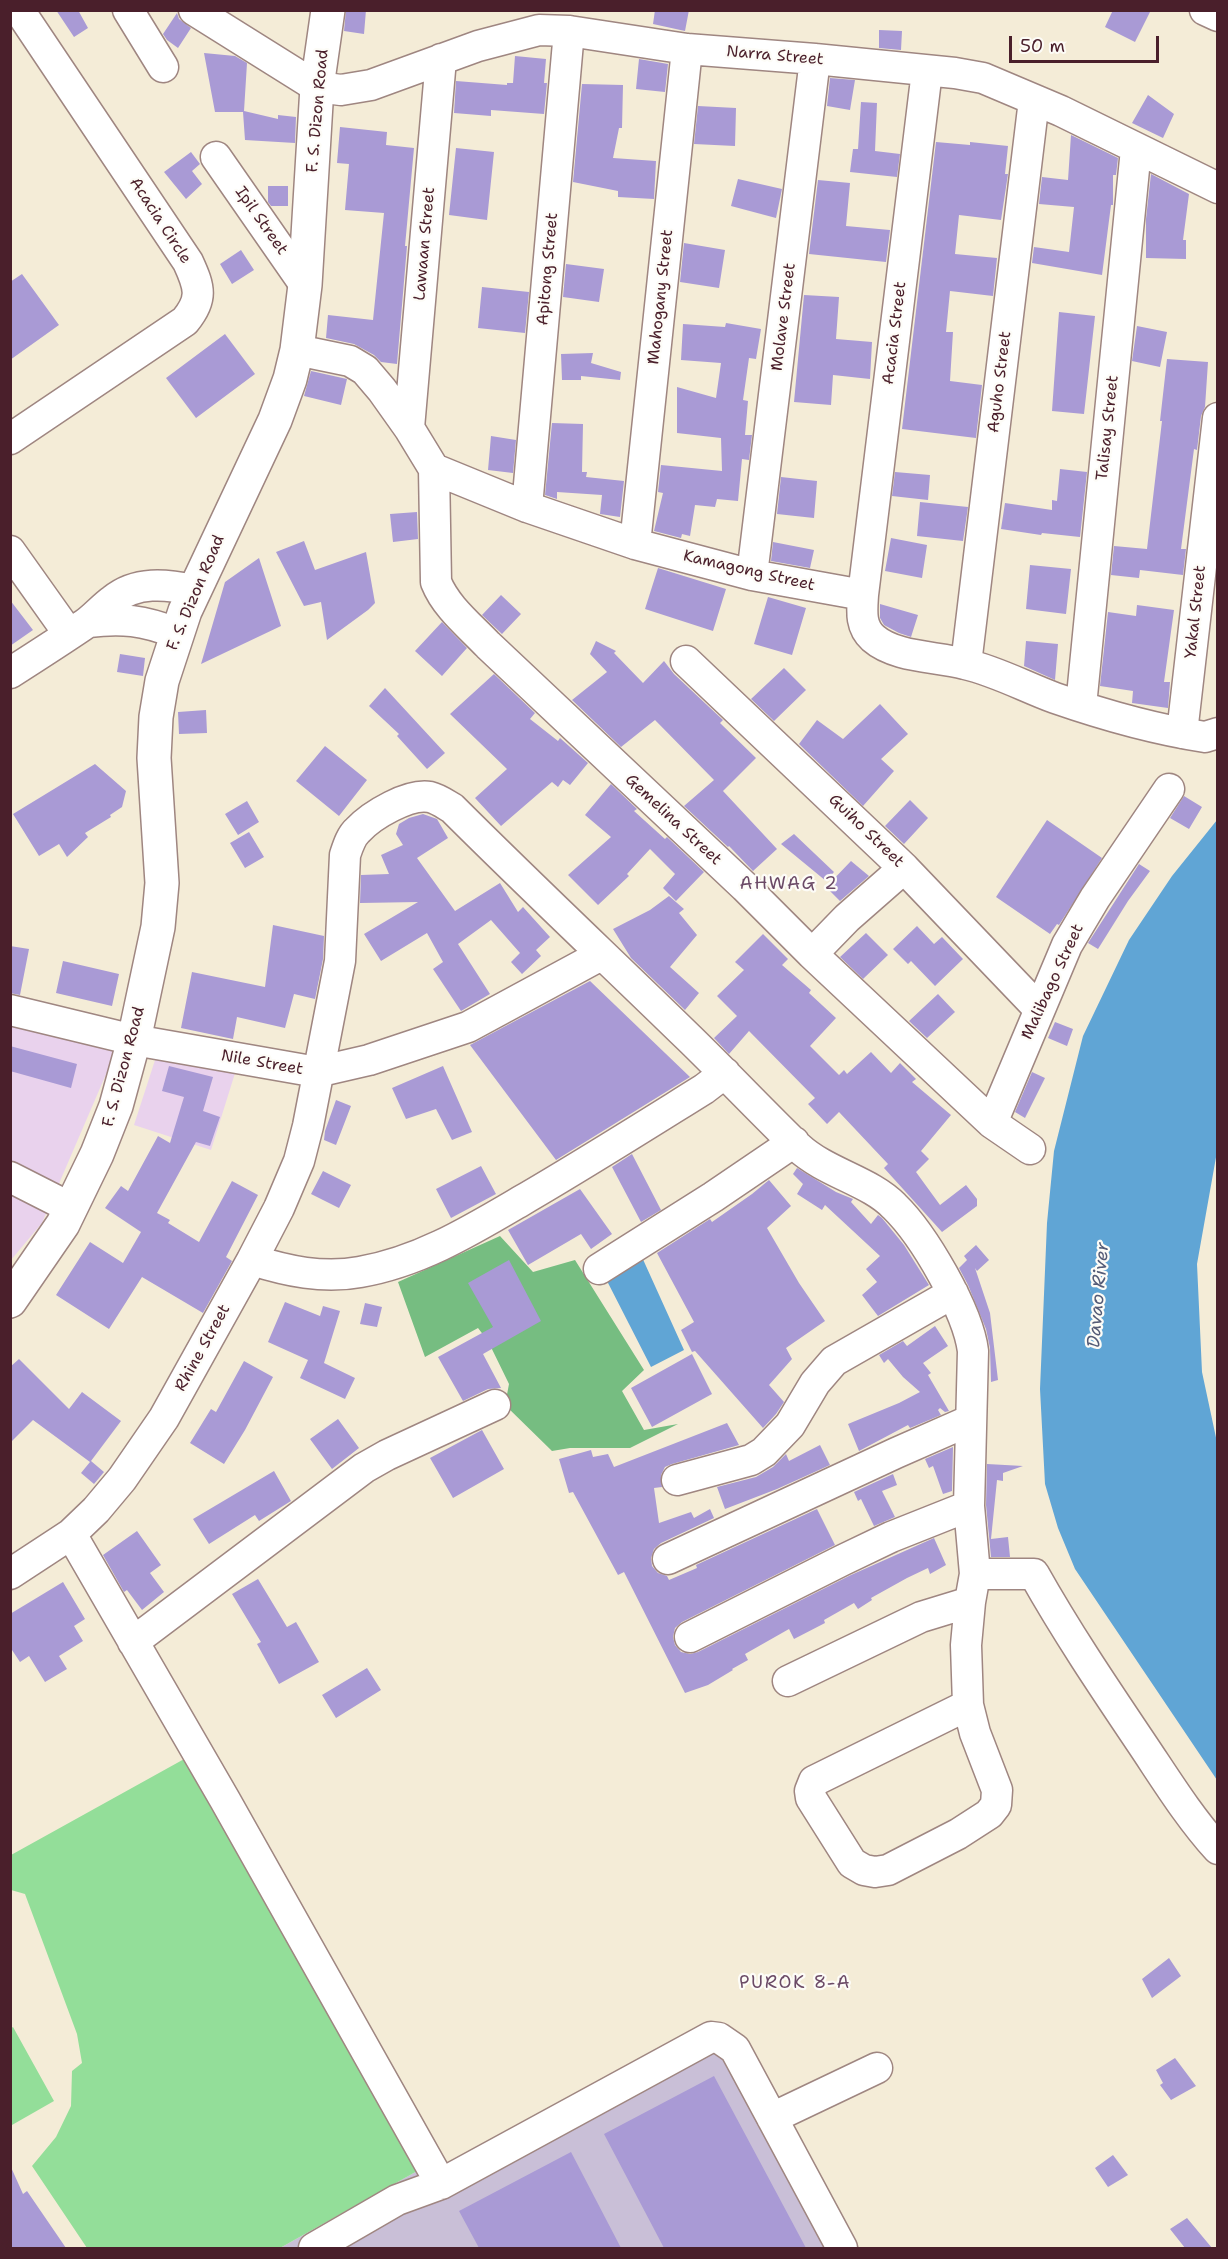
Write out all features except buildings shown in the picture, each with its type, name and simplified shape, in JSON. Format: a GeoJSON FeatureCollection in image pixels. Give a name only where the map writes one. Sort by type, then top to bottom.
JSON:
{"type":"FeatureCollection","features":[{"type":"Feature","properties":{"kind":"main road","name":"F. S. Dizon Road"},"geometry":{"type":"LineString","coordinates":[[10,1301],[63,1224],[97,1154],[116,1106],[134,1040],[158,927],[162,883],[156,801],[156,717],[162,681],[176,633],[194,590],[274,420],[290,380],[297,350],[305,285],[317,87],[328,10]]}},
{"type":"Feature","properties":{"kind":"street"},"geometry":{"type":"LineString","coordinates":[[128,10],[163,68]]}},
{"type":"Feature","properties":{"kind":"street"},"geometry":{"type":"LineString","coordinates":[[194,10],[317,87]]}},
{"type":"Feature","properties":{"kind":"street","name":"Acacia Circle"},"geometry":{"type":"LineString","coordinates":[[10,439],[185,321],[195,308],[199,292],[188,262],[19,23]]}},
{"type":"Feature","properties":{"kind":"street","name":"Narra Street"},"geometry":{"type":"LineString","coordinates":[[317,87],[341,90],[371,85],[478,46],[539,30],[569,31],[687,49],[927,71],[983,78],[1090,123],[1136,149],[1218,188]]}},
{"type":"Feature","properties":{"kind":"street","name":"Apitong Street"},"geometry":{"type":"LineString","coordinates":[[527,507],[569,31]]}},
{"type":"Feature","properties":{"kind":"street","name":"Mahogany Street"},"geometry":{"type":"LineString","coordinates":[[635,544],[687,49]]}},
{"type":"Feature","properties":{"kind":"street","name":"Lawaan Street"},"geometry":{"type":"LineString","coordinates":[[409,428],[441,59]]}},
{"type":"Feature","properties":{"kind":"street","name":"Molave Street"},"geometry":{"type":"LineString","coordinates":[[752,575],[815,59]]}},
{"type":"Feature","properties":{"kind":"street","name":"Acacia Street"},"geometry":{"type":"LineString","coordinates":[[863,595],[927,71]]}},
{"type":"Feature","properties":{"kind":"street","name":"Aguho Street"},"geometry":{"type":"LineString","coordinates":[[966,664],[1034,100]]}},
{"type":"Feature","properties":{"kind":"street","name":"Talisay Street"},"geometry":{"type":"LineString","coordinates":[[1081,706],[1136,149]]}},
{"type":"Feature","properties":{"kind":"street","name":"Ipil Street"},"geometry":{"type":"LineString","coordinates":[[216,157],[305,285]]}},
{"type":"Feature","properties":{"kind":"street"},"geometry":{"type":"LineString","coordinates":[[297,350],[350,361],[365,370],[409,428],[434,469]]}},
{"type":"Feature","properties":{"kind":"street","name":"Yakal Street"},"geometry":{"type":"LineString","coordinates":[[1182,733],[1218,418]]}},
{"type":"Feature","properties":{"kind":"street","name":"Kamagong Street"},"geometry":{"type":"LineString","coordinates":[[434,469],[527,507],[635,544],[752,575],[863,595]]}},
{"type":"Feature","properties":{"kind":"street","name":"Gemelina Street"},"geometry":{"type":"LineString","coordinates":[[434,469],[436,582],[441,594],[488,645],[745,887],[812,954],[992,1122],[1030,1149]]}},
{"type":"Feature","properties":{"kind":"street"},"geometry":{"type":"LineString","coordinates":[[10,551],[78,628]]}},
{"type":"Feature","properties":{"kind":"street"},"geometry":{"type":"LineString","coordinates":[[10,673],[78,628],[113,600],[134,589],[161,585],[194,590]]}},
{"type":"Feature","properties":{"kind":"street"},"geometry":{"type":"LineString","coordinates":[[863,595],[862,621],[873,638],[898,650],[966,664],[1126,721],[1205,737],[1218,733]]}},
{"type":"Feature","properties":{"kind":"street"},"geometry":{"type":"LineString","coordinates":[[78,628],[133,620],[155,624],[176,633]]}},
{"type":"Feature","properties":{"kind":"street","name":"Guiho Street"},"geometry":{"type":"LineString","coordinates":[[686,661],[904,868],[1039,1009]]}},
{"type":"Feature","properties":{"kind":"street","name":"Malibago Street"},"geometry":{"type":"LineString","coordinates":[[992,1122],[1067,945],[1095,898],[1169,789]]}},
{"type":"Feature","properties":{"kind":"street","name":"Rhine Street"},"geometry":{"type":"LineString","coordinates":[[10,1574],[71,1534],[96,1510],[122,1479],[164,1418],[252,1260],[279,1208],[299,1161],[308,1126],[340,961],[345,855],[350,841],[357,830],[395,805],[413,798],[428,797],[452,808],[794,1142],[817,1162],[877,1193],[894,1205],[922,1243],[952,1293],[971,1334],[973,1351],[969,1506],[973,1588],[966,1645],[968,1705],[975,1733],[997,1790],[996,1805],[989,1814],[958,1834],[888,1870],[875,1872],[864,1870],[852,1863],[812,1798],[810,1791],[814,1781],[968,1705]]}},
{"type":"Feature","properties":{"kind":"street"},"geometry":{"type":"LineString","coordinates":[[812,954],[847,918],[904,868]]}},
{"type":"Feature","properties":{"kind":"street","name":"Nile Street"},"geometry":{"type":"LineString","coordinates":[[10,1010],[134,1040],[317,1072],[389,1054],[468,1027],[601,956]]}},
{"type":"Feature","properties":{"kind":"street"},"geometry":{"type":"LineString","coordinates":[[252,1260],[286,1271],[319,1274],[358,1273],[429,1252],[566,1175],[704,1089],[725,1073]]}},
{"type":"Feature","properties":{"kind":"street"},"geometry":{"type":"LineString","coordinates":[[600,1269],[794,1142]]}},
{"type":"Feature","properties":{"kind":"street"},"geometry":{"type":"LineString","coordinates":[[10,1177],[71,1208]]}},
{"type":"Feature","properties":{"kind":"street"},"geometry":{"type":"LineString","coordinates":[[677,1480],[751,1460],[764,1452],[790,1425],[815,1383],[834,1361],[952,1293]]}},
{"type":"Feature","properties":{"kind":"street"},"geometry":{"type":"LineString","coordinates":[[133,1642],[364,1468],[495,1405]]}},
{"type":"Feature","properties":{"kind":"street"},"geometry":{"type":"LineString","coordinates":[[668,1559],[971,1420]]}},
{"type":"Feature","properties":{"kind":"street"},"geometry":{"type":"LineString","coordinates":[[690,1637],[843,1560],[969,1506]]}},
{"type":"Feature","properties":{"kind":"street"},"geometry":{"type":"LineString","coordinates":[[71,1534],[225,1800],[441,2184]]}},
{"type":"Feature","properties":{"kind":"street"},"geometry":{"type":"LineString","coordinates":[[788,1681],[921,1617],[973,1588],[1034,1574],[1121,1713],[1198,1827],[1218,1849]]}},
{"type":"Feature","properties":{"kind":"street"},"geometry":{"type":"LineString","coordinates":[[314,2248],[397,2200],[441,2184],[711,2037],[719,2038],[735,2049],[842,2248]]}},
{"type":"Feature","properties":{"kind":"street"},"geometry":{"type":"LineString","coordinates":[[772,2118],[877,2068]]}},
{"type":"Feature","properties":{"kind":"shaded area"},"geometry":{"type":"Polygon","coordinates":[[[11,1019],[119,1044],[42,1223],[11,1260],[11,1019]]]}},
{"type":"Feature","properties":{"kind":"shaded area"},"geometry":{"type":"Polygon","coordinates":[[[157,1054],[236,1070],[211,1150],[134,1125],[157,1054]]]}},
{"type":"Feature","properties":{"kind":"shaded area"},"geometry":{"type":"Polygon","coordinates":[[[703,2049],[722,2051],[828,2248],[280,2248],[419,2170],[435,2198],[703,2049]]]}},
{"type":"Feature","properties":{"kind":"green space"},"geometry":{"type":"Polygon","coordinates":[[[500,1236],[533,1272],[575,1260],[644,1370],[622,1391],[644,1430],[678,1424],[630,1448],[570,1448],[552,1451],[505,1405],[509,1384],[488,1341],[478,1328],[425,1357],[398,1282],[500,1236]]]}},
{"type":"Feature","properties":{"kind":"green space"},"geometry":{"type":"Polygon","coordinates":[[[186,1758],[419,2170],[280,2248],[87,2248],[32,2166],[56,2137],[71,2106],[72,2071],[82,2063],[77,2034],[25,1894],[11,1890],[11,1855],[186,1758]]]}},
{"type":"Feature","properties":{"kind":"green space"},"geometry":{"type":"Polygon","coordinates":[[[13,2027],[54,2101],[12,2125],[10,2029],[13,2027]]]}},
{"type":"Feature","properties":{"kind":"water","name":"Davao River"},"geometry":{"type":"Polygon","coordinates":[[[1217,820],[1218,1146],[1197,1264],[1202,1372],[1218,1447],[1217,1780],[1075,1569],[1058,1528],[1045,1484],[1040,1389],[1047,1223],[1054,1151],[1083,1036],[1129,940],[1172,876],[1217,820]]]}},
{"type":"Feature","properties":{"kind":"water"},"geometry":{"type":"Polygon","coordinates":[[[641,1255],[684,1350],[651,1367],[606,1279],[641,1255]]]}},
{"type":"Feature","properties":{"kind":"district","name":"AHWAG 2"},"geometry":{"type":"Point","coordinates":[789,884]}},
{"type":"Feature","properties":{"kind":"district","name":"PUROK 8-A"},"geometry":{"type":"Point","coordinates":[795,1983]}}]}
